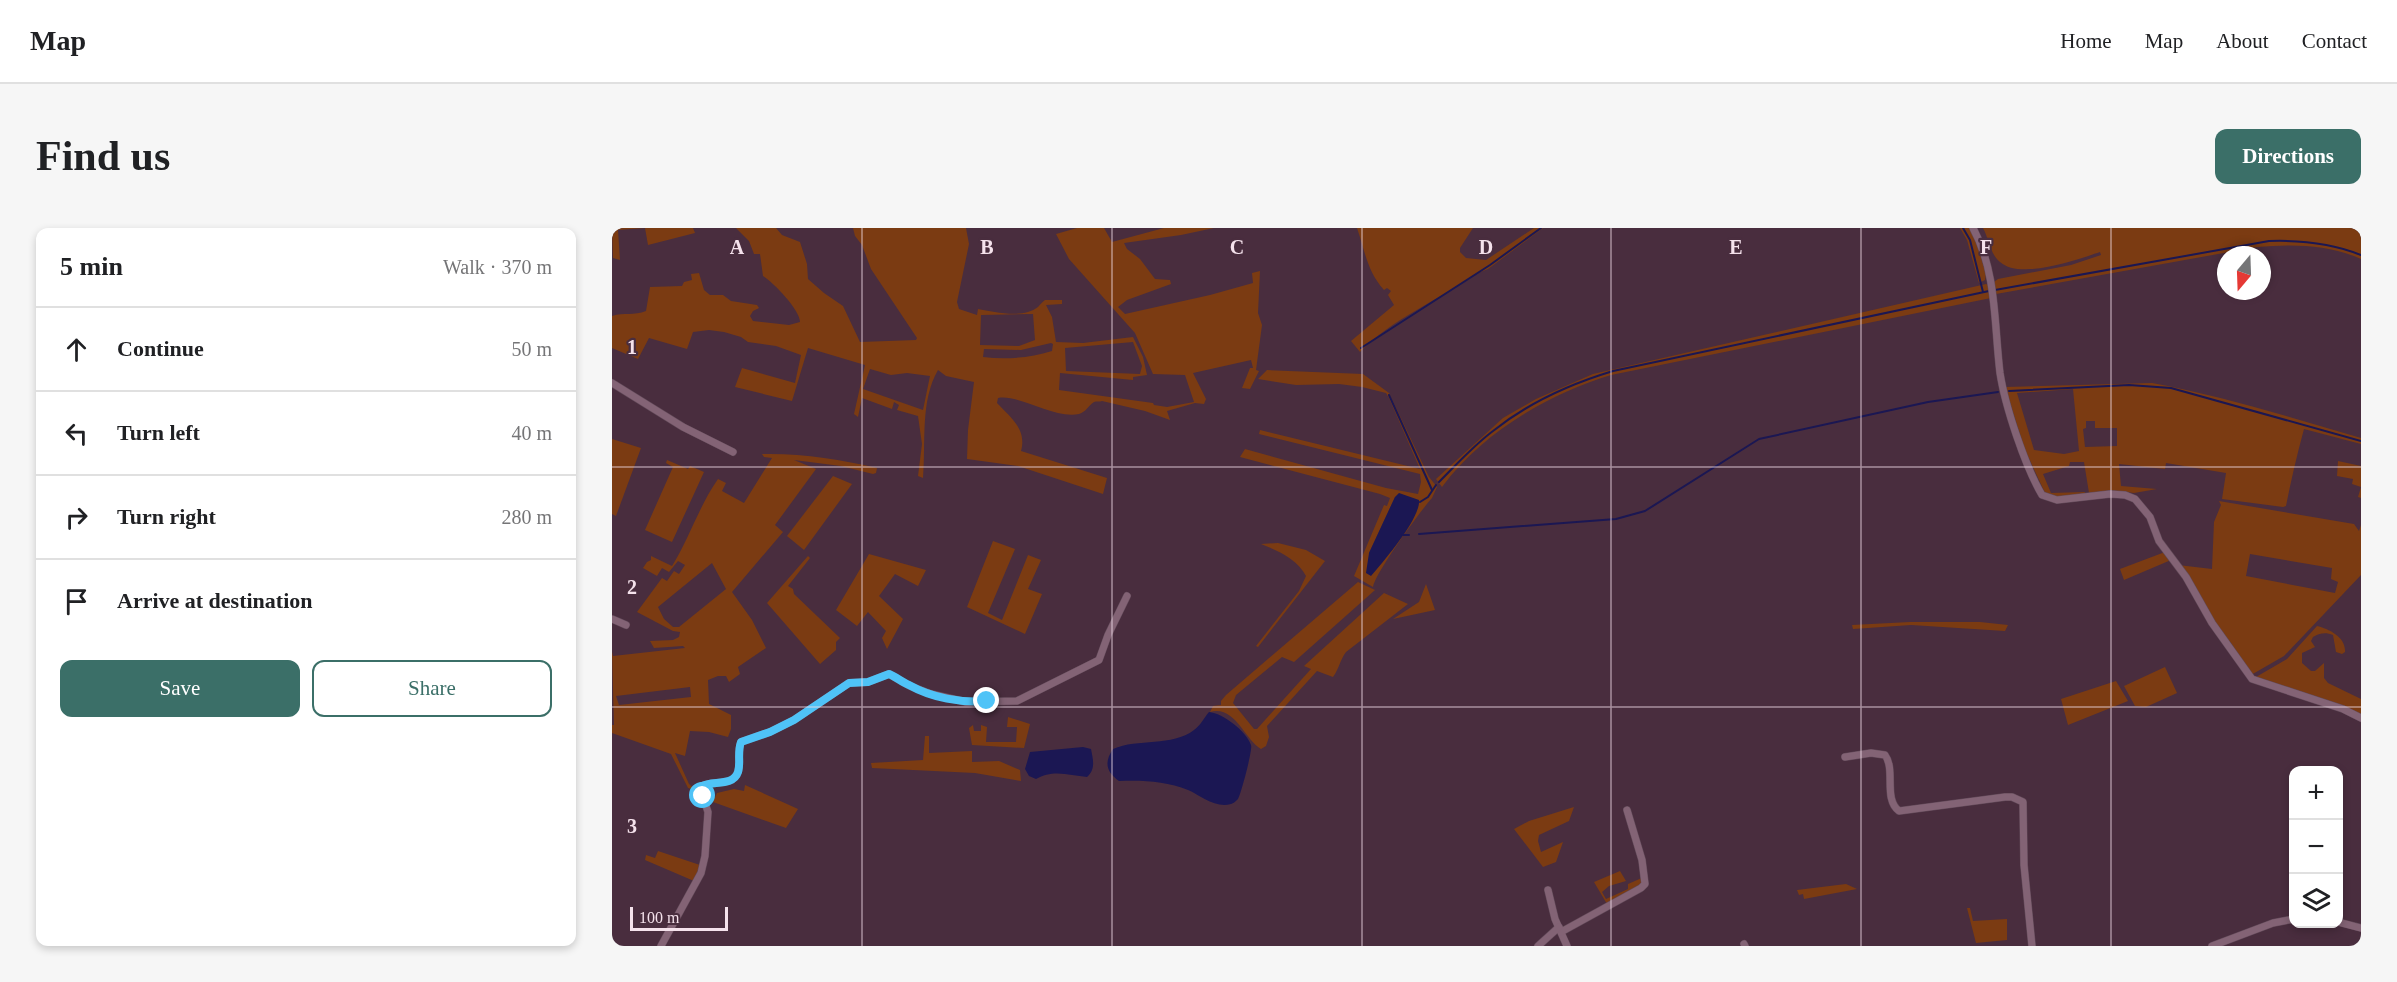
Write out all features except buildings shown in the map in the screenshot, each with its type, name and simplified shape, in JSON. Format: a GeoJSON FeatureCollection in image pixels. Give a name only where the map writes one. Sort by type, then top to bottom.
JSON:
{"type":"FeatureCollection","features":[{"type":"Feature","properties":{"kind":"street"},"geometry":{"type":"LineString","coordinates":[[1973,228],[1980,243],[1992,290],[2004,393],[2030,471],[2042,495],[2057,500],[2110,494],[2125,495],[2135,499],[2150,517],[2159,541],[2186,577],[2212,623],[2252,679],[2343,709],[2361,718]]}},
{"type":"Feature","properties":{"kind":"street"},"geometry":{"type":"LineString","coordinates":[[612,383],[683,427],[733,452]]}},
{"type":"Feature","properties":{"kind":"street"},"geometry":{"type":"LineString","coordinates":[[661,946],[701,873],[705,856],[708,812],[701,790],[702,786],[705,783],[729,781],[734,778],[739,772],[737,752],[741,742],[770,732],[794,720],[849,683],[868,682],[889,674],[910,686],[966,702],[1017,701],[1099,660],[1127,596]]}},
{"type":"Feature","properties":{"kind":"street"},"geometry":{"type":"LineString","coordinates":[[612,619],[626,625]]}},
{"type":"Feature","properties":{"kind":"street"},"geometry":{"type":"LineString","coordinates":[[1845,757],[1877,753],[1885,755],[1890,768],[1892,801],[1899,811],[2005,797],[2012,797],[2022,802],[2024,865],[2031,946]]}},
{"type":"Feature","properties":{"kind":"street"},"geometry":{"type":"LineString","coordinates":[[1538,946],[1559,930],[1645,884],[1642,860],[1627,810]]}},
{"type":"Feature","properties":{"kind":"street"},"geometry":{"type":"LineString","coordinates":[[1548,890],[1559,930],[1567,946]]}},
{"type":"Feature","properties":{"kind":"street"},"geometry":{"type":"LineString","coordinates":[[2212,946],[2273,923],[2289,920]]}},
{"type":"Feature","properties":{"kind":"street"},"geometry":{"type":"LineString","coordinates":[[2343,923],[2361,928]]}},
{"type":"Feature","properties":{"kind":"shaded area"},"geometry":{"type":"Polygon","coordinates":[[[612,228],[645,228],[618,230],[620,260],[613,258],[612,228]]]}},
{"type":"Feature","properties":{"kind":"shaded area"},"geometry":{"type":"Polygon","coordinates":[[[645,228],[693,228],[695,233],[648,245],[645,228]]]}},
{"type":"Feature","properties":{"kind":"shaded area"},"geometry":{"type":"Polygon","coordinates":[[[736,228],[776,228],[782,235],[800,242],[807,264],[808,279],[843,306],[860,342],[916,340],[917,338],[871,269],[853,228],[966,228],[969,244],[957,302],[959,309],[977,315],[978,309],[1017,314],[1032,311],[1045,300],[1062,300],[1062,304],[1046,305],[1052,317],[1056,342],[1083,343],[1133,337],[1143,357],[1147,375],[1133,377],[1133,380],[1060,373],[1059,390],[1167,407],[1194,402],[1185,375],[1153,374],[1135,333],[1069,259],[1056,234],[1077,228],[1104,228],[1112,242],[1164,228],[1214,228],[1124,243],[1155,279],[1170,280],[1171,284],[1127,300],[1118,307],[1125,314],[1210,295],[1253,283],[1252,273],[1260,271],[1258,313],[1262,325],[1256,370],[1259,371],[1250,389],[1242,388],[1250,368],[1253,368],[1251,360],[1193,373],[1206,399],[1204,404],[1195,403],[1167,411],[1170,420],[1145,411],[1102,401],[1094,402],[1079,414],[1069,415],[1016,400],[998,398],[997,403],[1020,430],[1021,451],[1107,478],[1103,494],[1018,466],[967,459],[974,382],[946,376],[938,370],[932,382],[926,408],[923,478],[918,476],[922,444],[918,416],[897,410],[899,405],[894,402],[892,409],[862,398],[858,417],[854,414],[865,365],[808,348],[792,401],[735,387],[742,368],[795,383],[801,355],[776,346],[748,342],[741,337],[709,330],[693,332],[687,349],[649,338],[638,359],[612,348],[612,316],[646,311],[650,287],[682,286],[684,282],[692,280],[691,274],[699,273],[704,290],[710,295],[723,295],[731,301],[757,305],[759,308],[750,316],[753,321],[789,325],[800,322],[796,311],[780,290],[763,276],[760,254],[754,254],[749,241],[736,228]],[[1033,314],[981,315],[980,345],[1019,346],[1035,340],[1033,314]],[[1133,342],[1065,348],[1066,371],[1140,374],[1142,366],[1133,342]],[[1053,344],[1021,350],[984,349],[983,357],[1026,357],[1052,351],[1053,344]],[[870,369],[863,389],[923,410],[930,376],[907,373],[891,375],[870,369]]]}},
{"type":"Feature","properties":{"kind":"shaded area"},"geometry":{"type":"Polygon","coordinates":[[[1357,228],[1473,228],[1460,248],[1460,252],[1466,258],[1486,260],[1534,228],[1543,228],[1488,269],[1386,330],[1360,352],[1351,341],[1394,305],[1388,295],[1391,291],[1387,288],[1384,290],[1370,268],[1357,228]]]}},
{"type":"Feature","properties":{"kind":"shaded area"},"geometry":{"type":"Polygon","coordinates":[[[1960,228],[1972,228],[1986,274],[1985,280],[1979,283],[1967,240],[1960,228]]]}},
{"type":"Feature","properties":{"kind":"shaded area"},"geometry":{"type":"Polygon","coordinates":[[[1983,228],[2361,228],[2361,259],[2335,250],[2310,246],[2217,246],[2217,254],[1996,294],[1994,282],[1998,279],[2071,265],[2101,255],[2100,252],[2048,267],[2021,269],[2009,267],[1994,255],[1983,228]]]}},
{"type":"Feature","properties":{"kind":"shaded area"},"geometry":{"type":"Polygon","coordinates":[[[1986,284],[1990,286],[1991,298],[1611,375],[1587,383],[1540,405],[1496,433],[1458,467],[1442,487],[1436,479],[1503,418],[1536,399],[1593,374],[1986,284]]]}},
{"type":"Feature","properties":{"kind":"shaded area"},"geometry":{"type":"Polygon","coordinates":[[[1267,370],[1363,374],[1389,393],[1429,477],[1437,487],[1432,498],[1390,556],[1373,587],[1354,576],[1384,505],[1387,506],[1390,498],[1240,457],[1245,449],[1386,488],[1418,494],[1420,474],[1259,434],[1260,430],[1420,469],[1389,398],[1386,393],[1362,387],[1339,384],[1296,385],[1258,379],[1267,370]],[[1395,497],[1369,553],[1370,575],[1392,550],[1415,514],[1395,497]]]}},
{"type":"Feature","properties":{"kind":"shaded area"},"geometry":{"type":"Polygon","coordinates":[[[2152,383],[2231,401],[2361,438],[2361,444],[2304,429],[2286,506],[2283,507],[2222,499],[2226,473],[2166,463],[2165,469],[2119,464],[2121,486],[2157,489],[2134,493],[2120,491],[2089,493],[2084,462],[2070,462],[2069,466],[2043,474],[2051,493],[2085,492],[2084,495],[2051,497],[2045,493],[2025,450],[2005,387],[2152,383]],[[2073,389],[2017,393],[2034,450],[2064,454],[2079,451],[2073,389]],[[2086,421],[2086,428],[2083,429],[2085,447],[2117,446],[2117,428],[2095,428],[2095,421],[2086,421]]]}},
{"type":"Feature","properties":{"kind":"shaded area"},"geometry":{"type":"Polygon","coordinates":[[[612,439],[641,448],[616,516],[612,514],[612,439]]]}},
{"type":"Feature","properties":{"kind":"shaded area"},"geometry":{"type":"Polygon","coordinates":[[[762,454],[805,456],[834,459],[877,468],[876,473],[873,474],[841,466],[794,460],[816,469],[775,525],[783,532],[732,592],[752,620],[766,648],[738,667],[740,674],[729,682],[726,676],[708,680],[709,704],[731,715],[731,729],[728,737],[709,732],[690,731],[685,756],[675,753],[689,784],[696,790],[688,788],[671,754],[612,733],[612,725],[614,725],[612,652],[613,656],[685,648],[683,646],[654,648],[650,641],[673,640],[679,637],[680,632],[673,631],[637,612],[662,578],[667,581],[674,571],[679,574],[685,565],[678,561],[669,572],[662,568],[657,576],[643,568],[651,560],[651,556],[672,566],[718,479],[726,483],[722,491],[744,503],[772,458],[764,457],[762,454]],[[712,563],[658,607],[664,619],[673,627],[679,627],[726,589],[712,563]],[[690,687],[616,696],[619,705],[691,697],[690,687]]]}},
{"type":"Feature","properties":{"kind":"shaded area"},"geometry":{"type":"Polygon","coordinates":[[[667,460],[688,469],[690,466],[704,472],[672,542],[645,530],[673,467],[666,463],[667,460]]]}},
{"type":"Feature","properties":{"kind":"shaded area"},"geometry":{"type":"Polygon","coordinates":[[[2338,461],[2361,466],[2361,487],[2352,484],[2353,479],[2337,476],[2338,461]]]}},
{"type":"Feature","properties":{"kind":"shaded area"},"geometry":{"type":"Polygon","coordinates":[[[833,476],[852,484],[804,550],[787,536],[833,476]]]}},
{"type":"Feature","properties":{"kind":"shaded area"},"geometry":{"type":"Polygon","coordinates":[[[1399,493],[1419,500],[1418,508],[1400,540],[1371,576],[1366,573],[1369,553],[1399,493]]]}},
{"type":"Feature","properties":{"kind":"shaded area"},"geometry":{"type":"Polygon","coordinates":[[[2219,501],[2354,524],[2359,531],[2361,525],[2361,575],[2284,656],[2251,675],[2231,643],[2216,626],[2178,565],[2212,569],[2214,522],[2221,505],[2219,501]],[[2250,554],[2246,576],[2335,593],[2338,582],[2331,579],[2332,568],[2250,554]]]}},
{"type":"Feature","properties":{"kind":"shaded area"},"geometry":{"type":"Polygon","coordinates":[[[993,541],[1015,549],[988,613],[1002,620],[1028,555],[1041,560],[1028,589],[1042,594],[1025,634],[967,607],[993,541]]]}},
{"type":"Feature","properties":{"kind":"shaded area"},"geometry":{"type":"Polygon","coordinates":[[[1278,543],[1306,550],[1325,561],[1258,647],[1256,646],[1299,591],[1306,576],[1293,560],[1261,544],[1278,543]]]}},
{"type":"Feature","properties":{"kind":"shaded area"},"geometry":{"type":"Polygon","coordinates":[[[2165,552],[2171,560],[2124,580],[2120,569],[2165,552]]]}},
{"type":"Feature","properties":{"kind":"shaded area"},"geometry":{"type":"Polygon","coordinates":[[[869,554],[926,570],[918,586],[895,574],[879,596],[903,619],[887,649],[882,638],[886,631],[868,612],[857,626],[836,610],[869,554]]]}},
{"type":"Feature","properties":{"kind":"shaded area"},"geometry":{"type":"Polygon","coordinates":[[[808,556],[810,558],[788,586],[840,638],[836,642],[836,650],[820,664],[767,603],[808,556]]]}},
{"type":"Feature","properties":{"kind":"shaded area"},"geometry":{"type":"Polygon","coordinates":[[[1358,582],[1375,590],[1294,662],[1282,657],[1236,695],[1233,703],[1254,729],[1257,729],[1311,669],[1304,666],[1384,593],[1408,604],[1346,652],[1333,677],[1317,671],[1267,726],[1269,737],[1266,746],[1261,749],[1226,713],[1210,712],[1213,706],[1221,705],[1226,695],[1358,582]]]}},
{"type":"Feature","properties":{"kind":"shaded area"},"geometry":{"type":"Polygon","coordinates":[[[1426,584],[1435,610],[1393,619],[1419,602],[1426,584]]]}},
{"type":"Feature","properties":{"kind":"shaded area"},"geometry":{"type":"Polygon","coordinates":[[[1980,622],[2008,625],[2005,631],[1911,625],[1853,629],[1852,625],[1980,622]]]}},
{"type":"Feature","properties":{"kind":"shaded area"},"geometry":{"type":"Polygon","coordinates":[[[2317,626],[2327,629],[2340,638],[2345,652],[2342,654],[2336,652],[2333,635],[2320,634],[2313,637],[2311,641],[2315,647],[2302,653],[2302,663],[2311,671],[2315,671],[2324,663],[2324,678],[2328,683],[2361,699],[2361,716],[2256,677],[2287,659],[2317,626]]]}},
{"type":"Feature","properties":{"kind":"shaded area"},"geometry":{"type":"Polygon","coordinates":[[[2165,667],[2177,693],[2146,707],[2135,706],[2124,686],[2165,667]]]}},
{"type":"Feature","properties":{"kind":"shaded area"},"geometry":{"type":"Polygon","coordinates":[[[2116,681],[2128,701],[2068,725],[2061,699],[2116,681]]]}},
{"type":"Feature","properties":{"kind":"shaded area"},"geometry":{"type":"Polygon","coordinates":[[[1209,712],[1234,724],[1245,734],[1251,745],[1242,789],[1238,799],[1233,803],[1220,805],[1188,790],[1163,783],[1119,781],[1111,774],[1108,758],[1113,749],[1133,744],[1176,739],[1196,728],[1209,712]]]}},
{"type":"Feature","properties":{"kind":"shaded area"},"geometry":{"type":"Polygon","coordinates":[[[1008,717],[1030,724],[1024,748],[972,745],[969,728],[973,725],[974,731],[981,731],[981,725],[987,727],[986,742],[1016,742],[1017,727],[1007,727],[1008,717]]]}},
{"type":"Feature","properties":{"kind":"shaded area"},"geometry":{"type":"Polygon","coordinates":[[[925,736],[929,736],[929,753],[972,751],[972,762],[999,761],[1020,770],[1021,781],[975,773],[872,768],[871,763],[923,760],[925,736]]]}},
{"type":"Feature","properties":{"kind":"shaded area"},"geometry":{"type":"Polygon","coordinates":[[[1083,747],[1091,749],[1093,761],[1092,771],[1087,777],[1055,773],[1036,779],[1029,776],[1025,769],[1030,752],[1083,747]]]}},
{"type":"Feature","properties":{"kind":"shaded area"},"geometry":{"type":"Polygon","coordinates":[[[745,785],[798,809],[786,828],[713,802],[717,793],[734,789],[744,791],[745,785]]]}},
{"type":"Feature","properties":{"kind":"shaded area"},"geometry":{"type":"Polygon","coordinates":[[[1574,807],[1569,821],[1539,835],[1541,852],[1563,842],[1556,862],[1543,867],[1514,829],[1529,821],[1574,807]]]}},
{"type":"Feature","properties":{"kind":"shaded area"},"geometry":{"type":"Polygon","coordinates":[[[658,851],[700,865],[694,881],[645,860],[646,855],[655,858],[658,851]]]}},
{"type":"Feature","properties":{"kind":"shaded area"},"geometry":{"type":"Polygon","coordinates":[[[1620,871],[1626,881],[1609,886],[1602,892],[1606,899],[1628,889],[1628,884],[1644,877],[1640,887],[1607,904],[1594,882],[1620,871]]]}},
{"type":"Feature","properties":{"kind":"shaded area"},"geometry":{"type":"Polygon","coordinates":[[[1846,884],[1857,889],[1804,899],[1803,894],[1799,895],[1797,890],[1846,884]]]}},
{"type":"Feature","properties":{"kind":"shaded area"},"geometry":{"type":"Polygon","coordinates":[[[1967,908],[1970,908],[1973,921],[2007,919],[2007,940],[1976,943],[1967,908]]]}},
{"type":"Feature","properties":{"kind":"waterway"},"geometry":{"type":"LineString","coordinates":[[1361,348],[1490,265],[1541,228]]}},
{"type":"Feature","properties":{"kind":"waterway"},"geometry":{"type":"LineString","coordinates":[[1963,228],[1970,240],[1983,292]]}},
{"type":"Feature","properties":{"kind":"waterway"},"geometry":{"type":"LineString","coordinates":[[1995,290],[2269,241],[2316,243],[2361,255]]}},
{"type":"Feature","properties":{"kind":"waterway"},"geometry":{"type":"LineString","coordinates":[[1439,482],[1479,443],[1506,421],[1550,395],[1597,376],[1989,291]]}},
{"type":"Feature","properties":{"kind":"waterway"},"geometry":{"type":"LineString","coordinates":[[2009,391],[2129,385],[2171,388],[2361,441]]}},
{"type":"Feature","properties":{"kind":"waterway"},"geometry":{"type":"LineString","coordinates":[[1419,534],[1616,519],[1645,511],[1759,439],[1928,402],[1998,392]]}},
{"type":"Feature","properties":{"kind":"waterway"},"geometry":{"type":"LineString","coordinates":[[1389,395],[1432,490]]}},
{"type":"Feature","properties":{"kind":"waterway"},"geometry":{"type":"LineString","coordinates":[[1420,502],[1428,497],[1436,485]]}},
{"type":"Feature","properties":{"kind":"waterway"},"geometry":{"type":"LineString","coordinates":[[1402,535],[1409,535]]}},
{"type":"Feature","properties":{"kind":"route"},"geometry":{"type":"LineString","coordinates":[[703,796],[701,790],[705,783],[729,781],[739,772],[737,752],[741,742],[770,732],[794,720],[835,690],[849,683],[868,682],[880,675],[889,674],[910,686],[932,694],[966,702],[987,701]]}}]}
